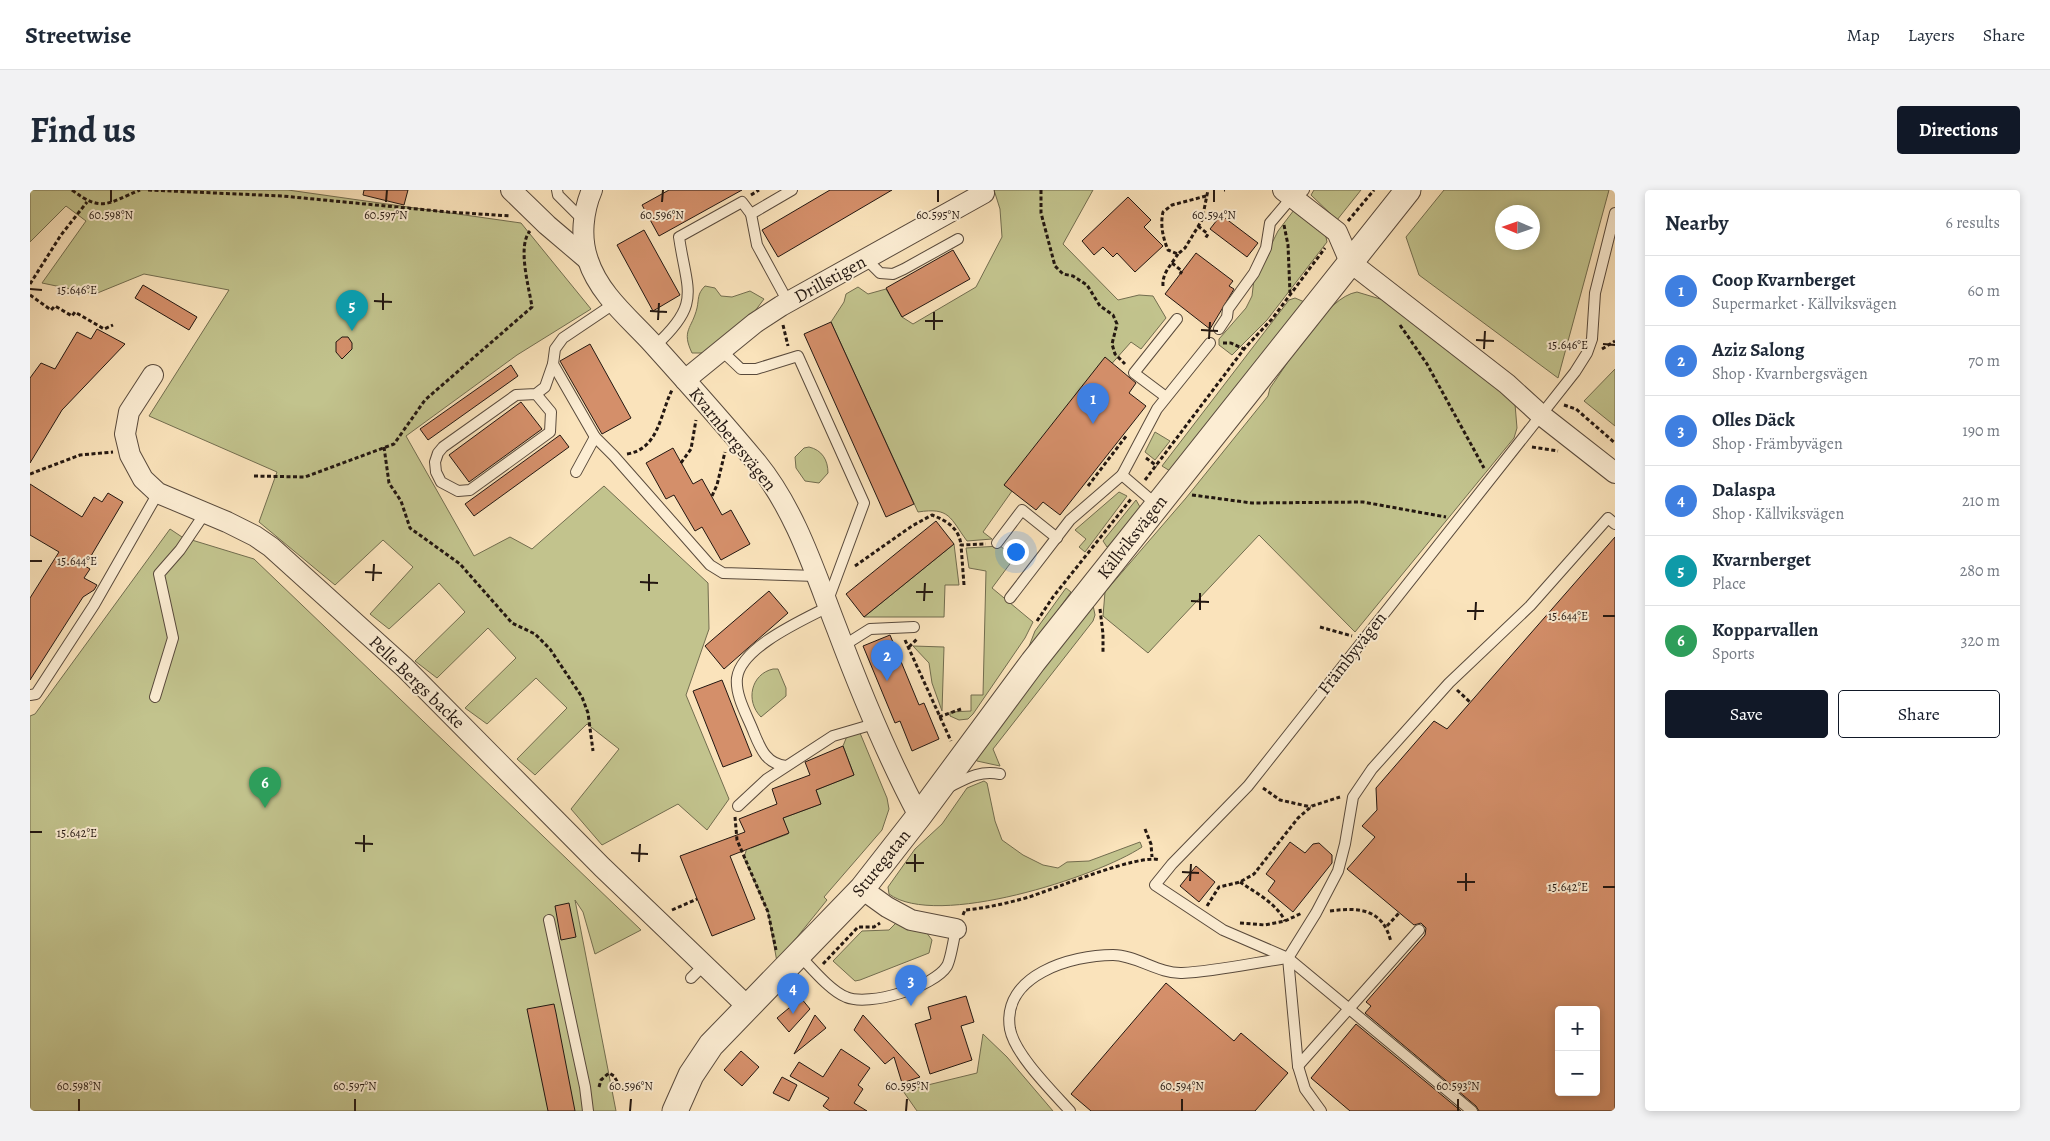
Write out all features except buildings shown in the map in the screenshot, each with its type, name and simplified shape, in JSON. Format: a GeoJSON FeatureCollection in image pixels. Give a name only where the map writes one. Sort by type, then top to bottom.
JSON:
{"type":"FeatureCollection","features":[{"type":"Feature","properties":{"kind":"street"},"geometry":{"type":"LineString","coordinates":[[512,190],[540,218],[587,259]]}},
{"type":"Feature","properties":{"kind":"street","name":"Kvarnbergsvägen"},"geometry":{"type":"LineString","coordinates":[[592,190],[586,206],[584,221],[587,259],[599,284],[682,376],[758,465],[780,495],[816,576],[874,724],[919,816]]}},
{"type":"Feature","properties":{"kind":"street","name":"Källviksvägen"},"geometry":{"type":"LineString","coordinates":[[919,816],[1033,662],[1148,497],[1350,262],[1408,190]]}},
{"type":"Feature","properties":{"kind":"street","name":"Drillstigen"},"geometry":{"type":"LineString","coordinates":[[682,376],[721,350],[754,323],[788,302],[984,192]]}},
{"type":"Feature","properties":{"kind":"street"},"geometry":{"type":"LineString","coordinates":[[1294,194],[1337,232],[1350,262],[1507,384],[1541,415],[1615,472]]}},
{"type":"Feature","properties":{"kind":"street","name":"Pelle Bergs backe"},"geometry":{"type":"LineString","coordinates":[[153,375],[130,412],[125,434],[129,450],[143,479],[158,493],[205,512],[255,536],[271,547],[405,668],[656,920],[697,971],[747,1006]]}},
{"type":"Feature","properties":{"kind":"street","name":"Sturegatan"},"geometry":{"type":"LineString","coordinates":[[796,959],[862,888],[919,816]]}},
{"type":"Feature","properties":{"kind":"street"},"geometry":{"type":"LineString","coordinates":[[862,888],[894,911],[911,920],[956,920]]}},
{"type":"Feature","properties":{"kind":"street"},"geometry":{"type":"LineString","coordinates":[[675,1111],[701,1058],[723,1031],[796,959]]}},
{"type":"Feature","properties":{"kind":"lane"},"geometry":{"type":"LineString","coordinates":[[556,190],[558,195],[584,221]]}},
{"type":"Feature","properties":{"kind":"lane"},"geometry":{"type":"LineString","coordinates":[[751,214],[792,190]]}},
{"type":"Feature","properties":{"kind":"lane"},"geometry":{"type":"LineString","coordinates":[[1219,329],[1227,317],[1228,309],[1254,273],[1266,248],[1270,223],[1294,194]]}},
{"type":"Feature","properties":{"kind":"lane"},"geometry":{"type":"LineString","coordinates":[[655,346],[672,331],[686,308],[690,289],[680,237],[742,202],[751,214],[757,245],[788,302]]}},
{"type":"Feature","properties":{"kind":"lane","name":"Främbyvägen"},"geometry":{"type":"LineString","coordinates":[[1288,958],[1223,930],[1155,885],[1172,864],[1253,780],[1363,639],[1554,401],[1587,353],[1592,339],[1595,292],[1615,213]]}},
{"type":"Feature","properties":{"kind":"lane"},"geometry":{"type":"LineString","coordinates":[[866,259],[880,273],[893,274],[958,239]]}},
{"type":"Feature","properties":{"kind":"lane"},"geometry":{"type":"LineString","coordinates":[[536,394],[551,412],[550,432],[470,490],[458,491],[442,482],[436,472],[435,462],[443,448],[516,395],[536,394],[546,387],[553,364],[555,349],[563,338],[615,302]]}},
{"type":"Feature","properties":{"kind":"lane"},"geometry":{"type":"LineString","coordinates":[[1166,397],[1134,373],[1178,319]]}},
{"type":"Feature","properties":{"kind":"lane"},"geometry":{"type":"LineString","coordinates":[[1010,598],[1070,520],[1122,475],[1145,430],[1166,397],[1210,343]]}},
{"type":"Feature","properties":{"kind":"lane"},"geometry":{"type":"LineString","coordinates":[[721,350],[741,368],[756,369],[798,356],[864,503],[827,605],[780,631],[748,658],[737,678],[742,703],[761,750],[776,765],[786,766]]}},
{"type":"Feature","properties":{"kind":"lane"},"geometry":{"type":"LineString","coordinates":[[553,364],[595,437],[710,565],[723,573],[816,576]]}},
{"type":"Feature","properties":{"kind":"lane"},"geometry":{"type":"LineString","coordinates":[[576,472],[595,437]]}},
{"type":"Feature","properties":{"kind":"lane"},"geometry":{"type":"LineString","coordinates":[[1122,475],[1148,497]]}},
{"type":"Feature","properties":{"kind":"lane"},"geometry":{"type":"LineString","coordinates":[[30,695],[36,694],[94,605],[158,493]]}},
{"type":"Feature","properties":{"kind":"lane"},"geometry":{"type":"LineString","coordinates":[[997,543],[1022,510],[1057,538]]}},
{"type":"Feature","properties":{"kind":"lane"},"geometry":{"type":"LineString","coordinates":[[155,697],[174,638],[159,574],[180,550],[205,512]]}},
{"type":"Feature","properties":{"kind":"lane"},"geometry":{"type":"LineString","coordinates":[[1321,1111],[1305,1089],[1298,1066],[1288,958],[1316,913],[1338,872],[1353,797],[1372,769],[1449,683],[1530,606],[1608,518],[1615,524]]}},
{"type":"Feature","properties":{"kind":"lane"},"geometry":{"type":"LineString","coordinates":[[843,646],[870,629],[914,627]]}},
{"type":"Feature","properties":{"kind":"lane"},"geometry":{"type":"LineString","coordinates":[[738,806],[767,779],[833,736],[874,724]]}},
{"type":"Feature","properties":{"kind":"lane"},"geometry":{"type":"LineString","coordinates":[[935,794],[974,774],[990,772],[1000,774]]}},
{"type":"Feature","properties":{"kind":"lane"},"geometry":{"type":"LineString","coordinates":[[550,920],[585,1087],[588,1111]]}},
{"type":"Feature","properties":{"kind":"lane"},"geometry":{"type":"LineString","coordinates":[[796,959],[841,995],[848,998],[865,1001],[894,996],[936,976],[948,965],[956,920]]}},
{"type":"Feature","properties":{"kind":"lane"},"geometry":{"type":"LineString","coordinates":[[1298,1066],[1419,930]]}},
{"type":"Feature","properties":{"kind":"lane"},"geometry":{"type":"LineString","coordinates":[[1070,1111],[1027,1063],[1010,1030],[1011,1006],[1024,984],[1046,970],[1082,958],[1115,955],[1180,973],[1288,958],[1472,1111]]}},
{"type":"Feature","properties":{"kind":"path"},"geometry":{"type":"LineString","coordinates":[[72,190],[87,202],[104,205],[140,190]]}},
{"type":"Feature","properties":{"kind":"path"},"geometry":{"type":"LineString","coordinates":[[148,190],[282,196],[448,212],[540,218]]}},
{"type":"Feature","properties":{"kind":"path"},"geometry":{"type":"LineString","coordinates":[[1041,190],[1041,213],[1055,266],[1063,274],[1073,276],[1087,285],[1100,306],[1113,315],[1117,324],[1112,344],[1115,354],[1134,373]]}},
{"type":"Feature","properties":{"kind":"path"},"geometry":{"type":"LineString","coordinates":[[1163,286],[1162,279],[1178,254],[1185,248],[1202,220],[1208,190]]}},
{"type":"Feature","properties":{"kind":"path"},"geometry":{"type":"LineString","coordinates":[[1178,254],[1168,250],[1164,241],[1161,220],[1163,212],[1172,205],[1206,196]]}},
{"type":"Feature","properties":{"kind":"path"},"geometry":{"type":"LineString","coordinates":[[30,284],[61,235],[87,202]]}},
{"type":"Feature","properties":{"kind":"path"},"geometry":{"type":"LineString","coordinates":[[1279,214],[1283,222],[1288,246],[1290,294]]}},
{"type":"Feature","properties":{"kind":"path"},"geometry":{"type":"LineString","coordinates":[[254,476],[304,477],[394,444],[425,400],[532,306],[524,252],[526,235],[540,218]]}},
{"type":"Feature","properties":{"kind":"path"},"geometry":{"type":"LineString","coordinates":[[1198,226],[1208,234],[1205,239]]}},
{"type":"Feature","properties":{"kind":"path"},"geometry":{"type":"LineString","coordinates":[[1172,263],[1182,271],[1180,274]]}},
{"type":"Feature","properties":{"kind":"path"},"geometry":{"type":"LineString","coordinates":[[1035,624],[1053,597],[1148,497],[1244,349],[1272,319],[1295,287]]}},
{"type":"Feature","properties":{"kind":"path"},"geometry":{"type":"LineString","coordinates":[[30,295],[51,310],[55,306],[72,316],[74,312],[104,329],[113,325]]}},
{"type":"Feature","properties":{"kind":"path"},"geometry":{"type":"LineString","coordinates":[[1399,324],[1427,364],[1490,480]]}},
{"type":"Feature","properties":{"kind":"path"},"geometry":{"type":"LineString","coordinates":[[1210,343],[1232,343],[1244,349]]}},
{"type":"Feature","properties":{"kind":"path"},"geometry":{"type":"LineString","coordinates":[[614,456],[636,452],[647,446],[657,431],[666,403],[682,376]]}},
{"type":"Feature","properties":{"kind":"path"},"geometry":{"type":"LineString","coordinates":[[682,463],[688,455],[693,442],[699,396]]}},
{"type":"Feature","properties":{"kind":"path"},"geometry":{"type":"LineString","coordinates":[[1086,506],[1088,487],[1106,460],[1128,433],[1145,430]]}},
{"type":"Feature","properties":{"kind":"path"},"geometry":{"type":"LineString","coordinates":[[712,496],[717,485],[730,432]]}},
{"type":"Feature","properties":{"kind":"path"},"geometry":{"type":"LineString","coordinates":[[384,447],[389,483],[401,501],[410,528],[460,564],[512,624],[535,634],[550,648],[582,697],[588,713],[593,750]]}},
{"type":"Feature","properties":{"kind":"path"},"geometry":{"type":"LineString","coordinates":[[30,474],[80,455],[129,450]]}},
{"type":"Feature","properties":{"kind":"path"},"geometry":{"type":"LineString","coordinates":[[1106,460],[1111,466]]}},
{"type":"Feature","properties":{"kind":"path"},"geometry":{"type":"LineString","coordinates":[[1189,489],[1188,494],[1252,503],[1363,502],[1459,519]]}},
{"type":"Feature","properties":{"kind":"path"},"geometry":{"type":"LineString","coordinates":[[836,579],[912,526],[932,515],[944,520],[954,528],[961,545],[964,585]]}},
{"type":"Feature","properties":{"kind":"path"},"geometry":{"type":"LineString","coordinates":[[961,545],[997,543]]}},
{"type":"Feature","properties":{"kind":"path"},"geometry":{"type":"LineString","coordinates":[[900,627],[938,717],[954,746]]}},
{"type":"Feature","properties":{"kind":"path"},"geometry":{"type":"LineString","coordinates":[[1320,627],[1363,639]]}},
{"type":"Feature","properties":{"kind":"path"},"geometry":{"type":"LineString","coordinates":[[938,717],[961,709]]}},
{"type":"Feature","properties":{"kind":"path"},"geometry":{"type":"LineString","coordinates":[[1253,780],[1280,800],[1311,807]]}},
{"type":"Feature","properties":{"kind":"path"},"geometry":{"type":"LineString","coordinates":[[1205,908],[1219,887],[1240,882],[1254,874],[1298,818],[1311,807],[1323,801],[1345,796],[1353,797]]}},
{"type":"Feature","properties":{"kind":"path"},"geometry":{"type":"LineString","coordinates":[[738,806],[734,822],[735,835],[768,912],[796,959],[822,966],[858,927],[874,927],[894,911]]}},
{"type":"Feature","properties":{"kind":"path"},"geometry":{"type":"LineString","coordinates":[[1145,829],[1151,844],[1152,857]]}},
{"type":"Feature","properties":{"kind":"path"},"geometry":{"type":"LineString","coordinates":[[956,920],[965,910],[987,908],[1028,897],[1152,857],[1172,864]]}},
{"type":"Feature","properties":{"kind":"path"},"geometry":{"type":"LineString","coordinates":[[1240,882],[1270,903],[1280,912],[1285,921]]}},
{"type":"Feature","properties":{"kind":"path"},"geometry":{"type":"LineString","coordinates":[[656,920],[697,899]]}},
{"type":"Feature","properties":{"kind":"path"},"geometry":{"type":"LineString","coordinates":[[956,920],[965,910]]}},
{"type":"Feature","properties":{"kind":"path"},"geometry":{"type":"LineString","coordinates":[[1386,926],[1399,913]]}},
{"type":"Feature","properties":{"kind":"path"},"geometry":{"type":"LineString","coordinates":[[598,1092],[601,1080],[609,1073],[614,1076],[620,1087]]}},
{"type":"Feature","properties":{"kind":"path"},"geometry":{"type":"LineString","coordinates":[[612,1089],[635,1084]]}},
{"type":"Feature","properties":{"kind":"green space"},"geometry":{"type":"Polygon","coordinates":[[[30,190],[288,190],[521,223],[591,309],[517,355],[406,436],[474,556],[510,537],[532,549],[604,486],[708,583],[709,629],[686,695],[729,799],[707,830],[678,804],[602,845],[571,809],[619,749],[587,724],[535,775],[517,759],[567,708],[536,678],[487,724],[465,708],[516,658],[488,628],[437,678],[415,661],[465,612],[439,583],[389,629],[370,614],[413,567],[383,540],[335,585],[259,522],[277,472],[149,416],[229,290],[144,274],[95,294],[42,283],[86,221],[66,206],[30,242],[30,190]]]}},
{"type":"Feature","properties":{"kind":"green space"},"geometry":{"type":"Polygon","coordinates":[[[994,190],[1093,190],[1063,244],[1118,300],[1139,295],[1153,296],[1166,318],[1141,349],[1131,342],[1004,485],[1012,491],[983,532],[992,539],[967,541],[952,520],[943,513],[937,511],[918,512],[831,322],[844,302],[846,294],[858,287],[868,294],[886,289],[902,317],[913,324],[976,287],[1002,237],[1000,209],[994,190]]]}},
{"type":"Feature","properties":{"kind":"green space"},"geometry":{"type":"Polygon","coordinates":[[[1314,190],[1361,190],[1337,220],[1311,195],[1314,190]]]}},
{"type":"Feature","properties":{"kind":"green space"},"geometry":{"type":"Polygon","coordinates":[[[1444,190],[1609,190],[1558,378],[1419,275],[1406,237],[1444,190]]]}},
{"type":"Feature","properties":{"kind":"green space"},"geometry":{"type":"Polygon","coordinates":[[[1294,210],[1300,211],[1326,237],[1327,242],[1267,320],[1232,355],[1219,345],[1219,339],[1246,308],[1252,296],[1254,279],[1278,231],[1294,210]]]}},
{"type":"Feature","properties":{"kind":"green space"},"geometry":{"type":"Polygon","coordinates":[[[705,286],[715,288],[721,296],[732,297],[750,291],[764,299],[752,315],[705,353],[692,353],[687,334],[695,315],[699,294],[705,286]]]}},
{"type":"Feature","properties":{"kind":"green space"},"geometry":{"type":"Polygon","coordinates":[[[1357,292],[1387,301],[1497,386],[1515,404],[1517,428],[1514,438],[1355,632],[1259,535],[1148,653],[1103,616],[1105,592],[1186,498],[1268,396],[1270,388],[1309,332],[1333,305],[1345,296],[1357,292]]]}},
{"type":"Feature","properties":{"kind":"green space"},"geometry":{"type":"Polygon","coordinates":[[[1295,298],[1307,303],[1175,474],[1162,466],[1289,300],[1295,298]]]}},
{"type":"Feature","properties":{"kind":"green space"},"geometry":{"type":"Polygon","coordinates":[[[1615,369],[1615,426],[1584,401],[1615,369]]]}},
{"type":"Feature","properties":{"kind":"green space"},"geometry":{"type":"Polygon","coordinates":[[[1155,432],[1170,441],[1155,460],[1145,452],[1155,432]]]}},
{"type":"Feature","properties":{"kind":"green space"},"geometry":{"type":"Polygon","coordinates":[[[809,447],[821,453],[827,464],[828,473],[819,483],[805,481],[796,468],[795,457],[804,448],[809,447]]]}},
{"type":"Feature","properties":{"kind":"green space"},"geometry":{"type":"Polygon","coordinates":[[[1119,492],[1127,496],[1085,552],[1079,547],[1086,539],[1075,530],[1119,492]]]}},
{"type":"Feature","properties":{"kind":"green space"},"geometry":{"type":"Polygon","coordinates":[[[1136,500],[1140,507],[1137,516],[1107,547],[1103,541],[1136,500]]]}},
{"type":"Feature","properties":{"kind":"green space"},"geometry":{"type":"Polygon","coordinates":[[[170,529],[182,537],[254,559],[641,930],[595,954],[583,912],[575,900],[616,1111],[30,1111],[30,716],[35,714],[170,529]]]}},
{"type":"Feature","properties":{"kind":"green space"},"geometry":{"type":"Polygon","coordinates":[[[954,544],[959,585],[945,585],[944,617],[864,617],[954,544]]]}},
{"type":"Feature","properties":{"kind":"green space"},"geometry":{"type":"Polygon","coordinates":[[[1000,546],[1015,557],[992,588],[1033,622],[1025,638],[973,714],[968,719],[959,720],[950,716],[950,712],[971,711],[971,695],[983,695],[986,571],[969,568],[966,548],[1000,546]]]}},
{"type":"Feature","properties":{"kind":"green space"},"geometry":{"type":"Polygon","coordinates":[[[1066,588],[1071,592],[1026,654],[1035,631],[1066,588]]]}},
{"type":"Feature","properties":{"kind":"green space"},"geometry":{"type":"Polygon","coordinates":[[[1093,605],[1095,615],[1093,621],[993,749],[1000,766],[977,761],[975,758],[1093,605]]]}},
{"type":"Feature","properties":{"kind":"green space"},"geometry":{"type":"Polygon","coordinates":[[[913,646],[944,647],[942,711],[932,683],[929,663],[913,646]]]}},
{"type":"Feature","properties":{"kind":"green space"},"geometry":{"type":"Polygon","coordinates":[[[773,669],[778,669],[786,688],[786,696],[761,717],[753,703],[753,689],[755,682],[760,676],[773,669]]]}},
{"type":"Feature","properties":{"kind":"green space"},"geometry":{"type":"Polygon","coordinates":[[[860,733],[887,798],[889,809],[882,830],[824,897],[827,900],[777,962],[768,912],[744,858],[748,844],[751,848],[788,834],[783,818],[821,804],[816,790],[854,775],[843,746],[847,736],[860,733]]]}},
{"type":"Feature","properties":{"kind":"green space"},"geometry":{"type":"Polygon","coordinates":[[[984,781],[987,783],[995,821],[1002,840],[1023,855],[1043,865],[1058,868],[1067,862],[1089,861],[1140,842],[1142,847],[1090,872],[1016,895],[942,906],[912,903],[889,894],[888,887],[915,849],[942,824],[967,788],[984,781]]]}},
{"type":"Feature","properties":{"kind":"green space"},"geometry":{"type":"Polygon","coordinates":[[[897,922],[926,932],[932,940],[929,953],[855,981],[833,961],[862,931],[889,930],[897,922]]]}},
{"type":"Feature","properties":{"kind":"green space"},"geometry":{"type":"Polygon","coordinates":[[[983,1034],[1007,1057],[1053,1111],[917,1111],[903,1091],[977,1073],[983,1034]]]}},
{"type":"Feature","properties":{"kind":"place","name":"Kvarnberget"},"geometry":{"type":"Point","coordinates":[352,331]}},
{"type":"Feature","properties":{"kind":"place","name":"Coop Kvarnberget"},"geometry":{"type":"Point","coordinates":[1093,424]}},
{"type":"Feature","properties":{"kind":"place","name":"Aziz Salong"},"geometry":{"type":"Point","coordinates":[887,681]}},
{"type":"Feature","properties":{"kind":"place","name":"Kopparvallen"},"geometry":{"type":"Point","coordinates":[265,808]}},
{"type":"Feature","properties":{"kind":"place","name":"Olles Däck"},"geometry":{"type":"Point","coordinates":[911,1006]}},
{"type":"Feature","properties":{"kind":"place","name":"Dalaspa"},"geometry":{"type":"Point","coordinates":[793,1014]}}]}
